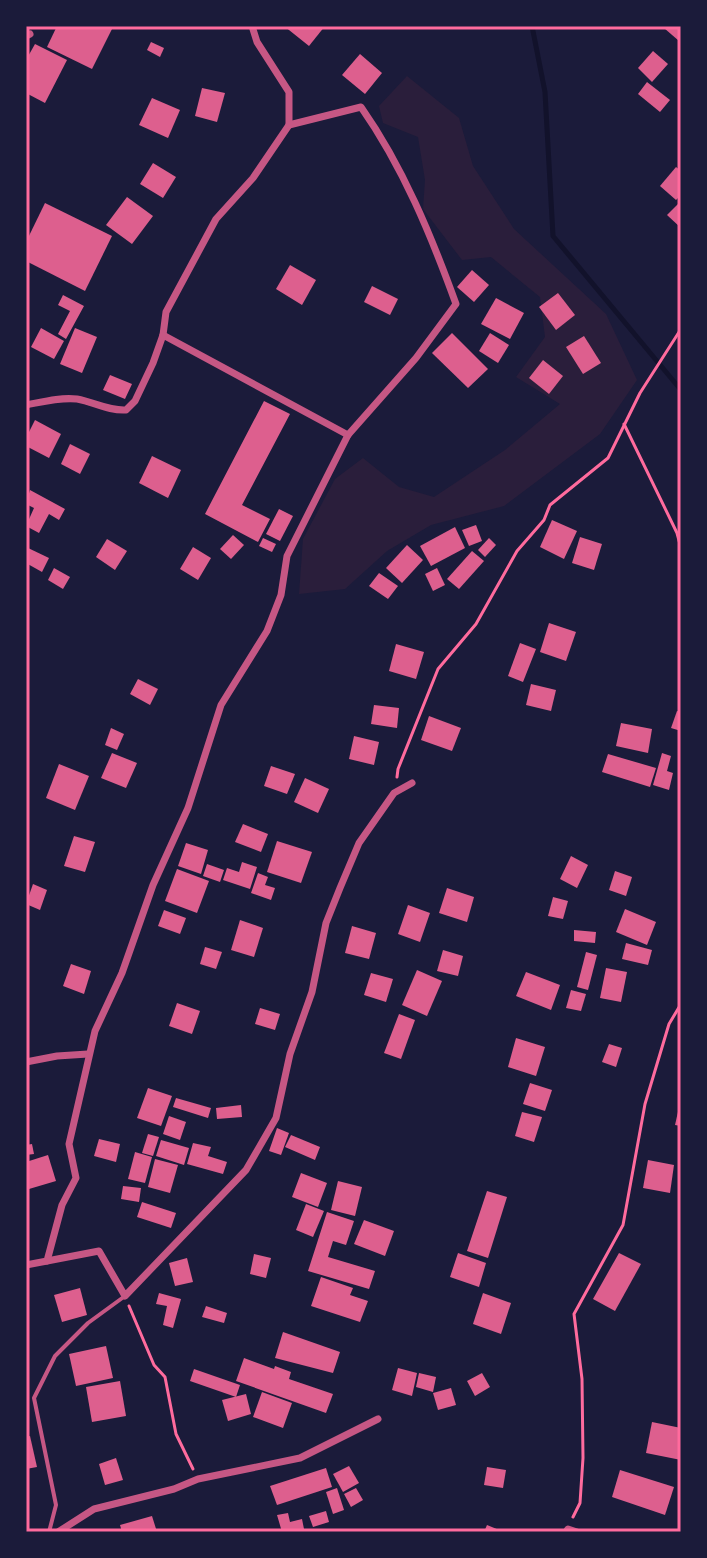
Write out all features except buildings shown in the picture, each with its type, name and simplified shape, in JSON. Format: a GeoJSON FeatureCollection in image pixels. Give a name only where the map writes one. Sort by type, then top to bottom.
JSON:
{"type":"FeatureCollection","features":[{"type":"Feature","properties":{"kind":"street"},"geometry":{"type":"LineString","coordinates":[[26,405],[77,399],[113,410],[126,410],[135,401],[163,335],[166,312],[216,219],[253,178],[289,125],[289,92],[257,42],[252,26]]}},
{"type":"Feature","properties":{"kind":"street"},"geometry":{"type":"LineString","coordinates":[[47,1261],[62,1205],[76,1178],[69,1144],[95,1031],[122,973],[153,885],[188,808],[221,705],[267,631],[281,595],[287,556],[348,435],[416,358],[456,304],[430,234],[382,138],[361,107],[289,125]]}},
{"type":"Feature","properties":{"kind":"street"},"geometry":{"type":"LineString","coordinates":[[163,335],[348,435]]}},
{"type":"Feature","properties":{"kind":"street"},"geometry":{"type":"LineString","coordinates":[[26,1265],[99,1251],[125,1296],[246,1170],[276,1118],[290,1054],[312,992],[326,923],[359,843],[394,793],[412,783]]}},
{"type":"Feature","properties":{"kind":"street"},"geometry":{"type":"LineString","coordinates":[[26,1062],[88,1054]]}},
{"type":"Feature","properties":{"kind":"street"},"geometry":{"type":"LineString","coordinates":[[58,1532],[94,1509],[174,1489],[198,1479],[300,1458],[378,1419]]}},
{"type":"Feature","properties":{"kind":"street"},"geometry":{"type":"LineString","coordinates":[[567,1530],[577,1532]]}},
{"type":"Feature","properties":{"kind":"lane"},"geometry":{"type":"LineString","coordinates":[[49,1532],[56,1505],[34,1398],[55,1356],[88,1323],[125,1296]]}},
{"type":"Feature","properties":{"kind":"path"},"geometry":{"type":"LineString","coordinates":[[394,793],[398,769],[438,669],[476,624],[517,551],[544,520],[550,505],[608,458],[624,424],[681,329]]}},
{"type":"Feature","properties":{"kind":"path"},"geometry":{"type":"LineString","coordinates":[[624,424],[677,533],[681,548]]}},
{"type":"Feature","properties":{"kind":"path"},"geometry":{"type":"LineString","coordinates":[[567,1530],[580,1503],[583,1458],[582,1379],[574,1314],[623,1225],[645,1104],[669,1024],[681,1004]]}},
{"type":"Feature","properties":{"kind":"path"},"geometry":{"type":"LineString","coordinates":[[125,1296],[154,1365],[165,1377],[176,1434],[198,1479]]}},
{"type":"Feature","properties":{"kind":"shaded area"},"geometry":{"type":"Polygon","coordinates":[[[407,76],[459,118],[473,166],[514,229],[606,314],[637,380],[600,434],[504,506],[431,525],[387,551],[345,589],[299,594],[303,539],[335,479],[363,458],[399,487],[434,497],[505,450],[560,404],[516,377],[545,337],[540,297],[491,257],[462,260],[423,209],[425,180],[418,137],[383,123],[379,106],[407,76]]]}},
{"type":"Feature","properties":{"kind":"waterway"},"geometry":{"type":"LineString","coordinates":[[532,26],[545,92],[553,236],[681,390]]}}]}
